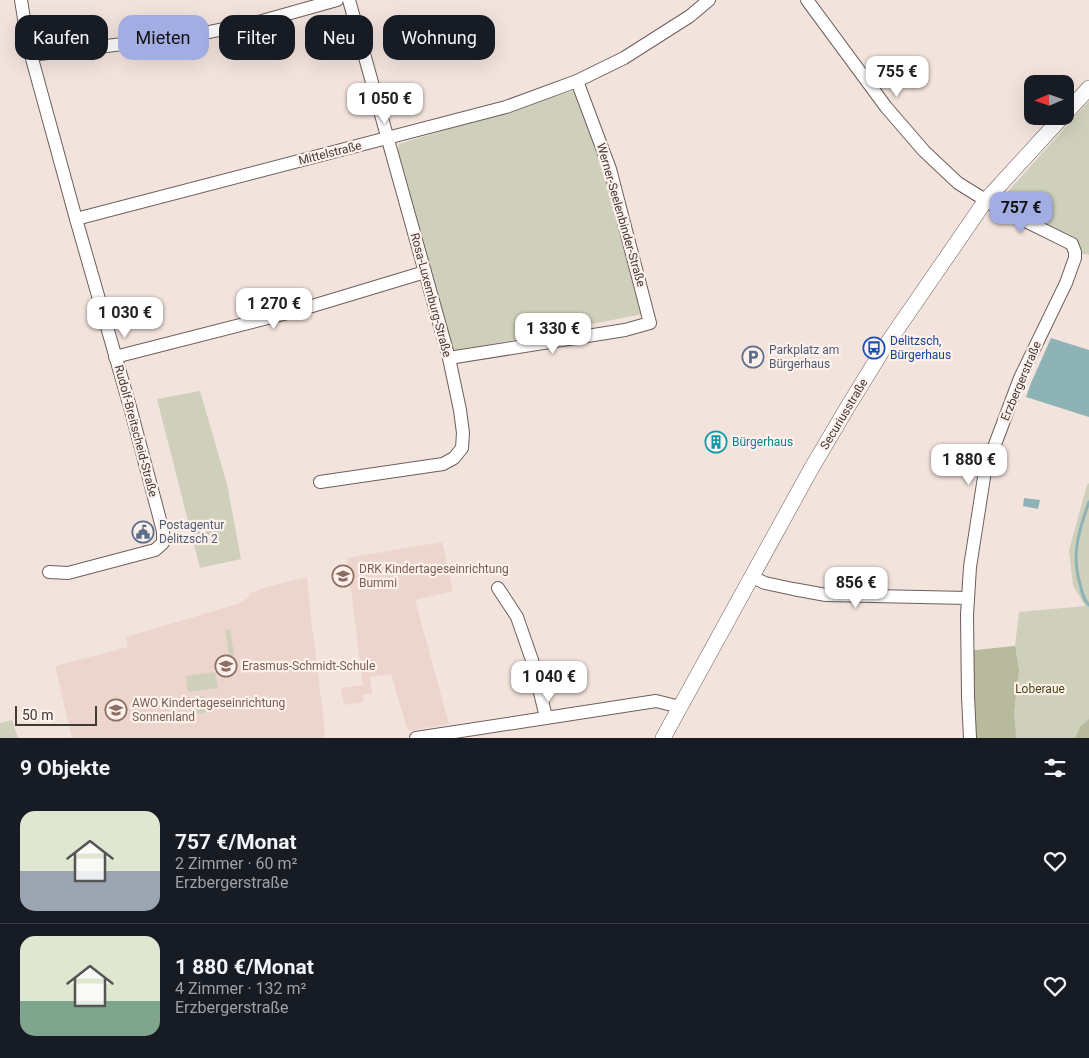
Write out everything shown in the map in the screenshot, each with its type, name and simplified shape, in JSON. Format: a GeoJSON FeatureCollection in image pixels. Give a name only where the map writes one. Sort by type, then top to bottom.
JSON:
{"type":"FeatureCollection","features":[{"type":"Feature","properties":{"kind":"street","name":"Rudolf-Breitscheid-Straße"},"geometry":{"type":"LineString","coordinates":[[21,0],[23,15]]}},
{"type":"Feature","properties":{"kind":"street"},"geometry":{"type":"LineString","coordinates":[[108,46],[190,36],[262,21],[337,0]]}},
{"type":"Feature","properties":{"kind":"street","name":"Rosa-Luxemburg-Straße"},"geometry":{"type":"LineString","coordinates":[[320,482],[443,464],[454,458],[462,448],[463,433],[449,358],[349,0]]}},
{"type":"Feature","properties":{"kind":"street","name":"Mittelstraße"},"geometry":{"type":"LineString","coordinates":[[76,219],[506,107],[577,81],[624,58],[690,16],[709,0]]}},
{"type":"Feature","properties":{"kind":"street"},"geometry":{"type":"LineString","coordinates":[[807,0],[886,107],[924,151],[958,183],[986,200]]}},
{"type":"Feature","properties":{"kind":"street","name":"Rudolf-Breitscheid-Straße"},"geometry":{"type":"LineString","coordinates":[[32,60],[163,531],[163,542],[155,550],[68,573],[48,572]]}},
{"type":"Feature","properties":{"kind":"street","name":"Werner-Seelenbinder-Straße"},"geometry":{"type":"LineString","coordinates":[[449,358],[625,330],[650,323],[610,169],[577,81]]}},
{"type":"Feature","properties":{"kind":"street","name":"Securiusstraße"},"geometry":{"type":"LineString","coordinates":[[1074,104],[1089,88]]}},
{"type":"Feature","properties":{"kind":"street","name":"Securiusstraße"},"geometry":{"type":"LineString","coordinates":[[663,738],[811,469],[882,351],[986,200],[1055,125]]}},
{"type":"Feature","properties":{"kind":"street","name":"Erzbergerstraße"},"geometry":{"type":"LineString","coordinates":[[970,738],[967,615],[970,567],[985,472],[1020,378],[1066,283],[1075,258],[1072,244],[986,200]]}},
{"type":"Feature","properties":{"kind":"street"},"geometry":{"type":"LineString","coordinates":[[115,357],[299,310],[425,272]]}},
{"type":"Feature","properties":{"kind":"street"},"geometry":{"type":"LineString","coordinates":[[752,577],[765,583],[793,590],[826,594],[968,598]]}},
{"type":"Feature","properties":{"kind":"street"},"geometry":{"type":"LineString","coordinates":[[498,588],[517,617],[532,660],[546,717]]}},
{"type":"Feature","properties":{"kind":"street"},"geometry":{"type":"LineString","coordinates":[[416,738],[656,701],[680,707]]}},
{"type":"Feature","properties":{"kind":"shaded area"},"geometry":{"type":"Polygon","coordinates":[[[442,542],[453,591],[415,600],[449,724],[408,731],[391,674],[370,677],[372,693],[362,695],[363,702],[344,705],[341,688],[363,685],[347,558],[442,542]]]}},
{"type":"Feature","properties":{"kind":"shaded area","name":"Erasmus-Schmidt-Schule"},"geometry":{"type":"Polygon","coordinates":[[[307,577],[325,731],[323,738],[72,738],[55,666],[128,647],[126,637],[241,603],[249,597],[249,594],[266,587],[307,577]]]}},
{"type":"Feature","properties":{"kind":"green space"},"geometry":{"type":"Polygon","coordinates":[[[573,91],[605,172],[642,314],[453,352],[398,151],[399,144],[573,91]]]}},
{"type":"Feature","properties":{"kind":"green space"},"geometry":{"type":"Polygon","coordinates":[[[1089,101],[1089,255],[1075,252],[995,206],[1068,125],[1074,125],[1074,118],[1089,101]]]}},
{"type":"Feature","properties":{"kind":"green space"},"geometry":{"type":"Polygon","coordinates":[[[200,391],[227,484],[241,559],[200,568],[157,399],[200,391]]]}},
{"type":"Feature","properties":{"kind":"green space","name":"Loberaue"},"geometry":{"type":"Polygon","coordinates":[[[1089,483],[1089,738],[970,738],[968,651],[1015,646],[1019,612],[1085,606],[1073,585],[1069,550],[1089,483]]]}},
{"type":"Feature","properties":{"kind":"green space"},"geometry":{"type":"Polygon","coordinates":[[[230,629],[235,661],[230,662],[225,630],[230,629]]]}},
{"type":"Feature","properties":{"kind":"green space"},"geometry":{"type":"Polygon","coordinates":[[[1015,646],[1019,671],[1014,712],[1016,738],[970,738],[968,651],[1015,646]]]}},
{"type":"Feature","properties":{"kind":"green space"},"geometry":{"type":"Polygon","coordinates":[[[215,672],[218,688],[188,692],[186,676],[215,672]]]}},
{"type":"Feature","properties":{"kind":"green space"},"geometry":{"type":"Polygon","coordinates":[[[204,696],[206,713],[191,714],[189,698],[204,696]]]}},
{"type":"Feature","properties":{"kind":"green space"},"geometry":{"type":"Polygon","coordinates":[[[1089,719],[1089,738],[1075,738],[1080,727],[1089,719]]]}},
{"type":"Feature","properties":{"kind":"green space"},"geometry":{"type":"Polygon","coordinates":[[[12,720],[18,738],[0,738],[0,723],[12,720]]]}},
{"type":"Feature","properties":{"kind":"water"},"geometry":{"type":"Polygon","coordinates":[[[1051,338],[1089,350],[1089,417],[1026,397],[1051,338]]]}},
{"type":"Feature","properties":{"kind":"water"},"geometry":{"type":"Polygon","coordinates":[[[1024,498],[1040,500],[1038,509],[1023,506],[1024,498]]]}},
{"type":"Feature","properties":{"kind":"waterway"},"geometry":{"type":"LineString","coordinates":[[1089,502],[1079,532],[1076,552],[1077,573],[1082,593],[1089,605]]}},
{"type":"Feature","properties":{"kind":"place","name":"Delitzsch, Bürgerhaus"},"geometry":{"type":"Point","coordinates":[874,348]}},
{"type":"Feature","properties":{"kind":"place","name":"Parkplatz am Bürgerhaus"},"geometry":{"type":"Point","coordinates":[753,357]}},
{"type":"Feature","properties":{"kind":"place","name":"Bürgerhaus"},"geometry":{"type":"Point","coordinates":[716,442]}},
{"type":"Feature","properties":{"kind":"place","name":"Postagentur Delitzsch 2"},"geometry":{"type":"Point","coordinates":[143,532]}},
{"type":"Feature","properties":{"kind":"place","name":"DRK Kindertageseinrichtung Bummi"},"geometry":{"type":"Point","coordinates":[343,576]}},
{"type":"Feature","properties":{"kind":"place","name":"Erasmus-Schmidt-Schule"},"geometry":{"type":"Point","coordinates":[226,666]}},
{"type":"Feature","properties":{"kind":"place","name":"AWO Kindertageseinrichtung Sonnenland"},"geometry":{"type":"Point","coordinates":[116,710]}}]}
